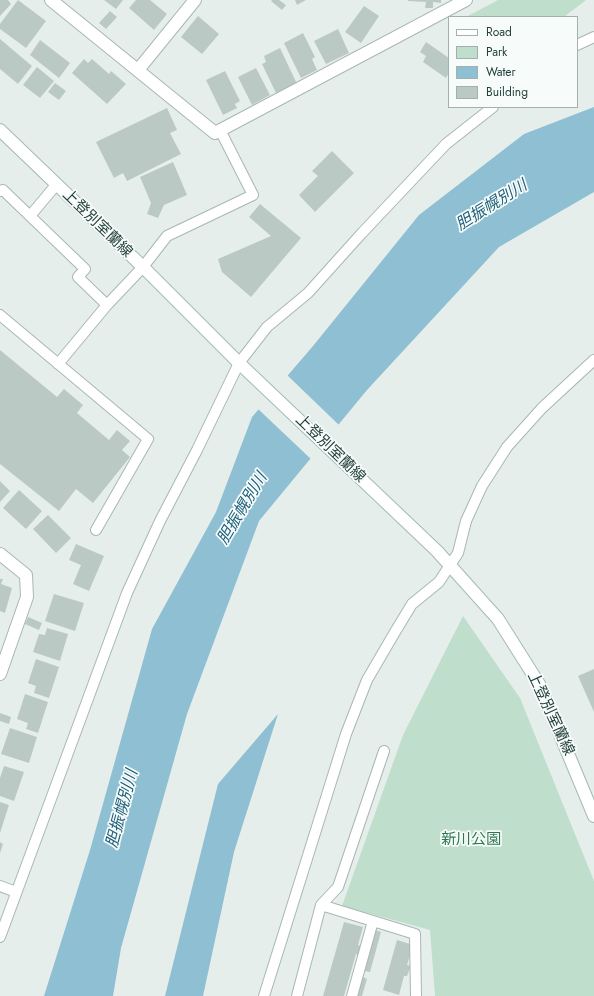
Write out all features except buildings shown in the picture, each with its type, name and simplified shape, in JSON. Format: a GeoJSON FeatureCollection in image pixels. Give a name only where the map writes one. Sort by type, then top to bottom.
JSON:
{"type":"FeatureCollection","features":[{"type":"Feature","properties":{"kind":"main road"},"geometry":{"type":"LineString","coordinates":[[51,0],[67,5],[138,70],[215,133],[466,0]]}},
{"type":"Feature","properties":{"kind":"main road"},"geometry":{"type":"LineString","coordinates":[[138,70],[195,0]]}},
{"type":"Feature","properties":{"kind":"main road","name":"上登別室蘭線"},"geometry":{"type":"LineString","coordinates":[[0,130],[143,267],[239,363],[437,551],[498,619],[538,684],[594,816]]}},
{"type":"Feature","properties":{"kind":"main road"},"geometry":{"type":"LineString","coordinates":[[0,554],[26,575],[27,597],[0,674]]}},
{"type":"Feature","properties":{"kind":"lane"},"geometry":{"type":"LineString","coordinates":[[578,44],[594,36]]}},
{"type":"Feature","properties":{"kind":"lane"},"geometry":{"type":"LineString","coordinates":[[0,937],[127,593],[160,521],[197,450],[239,363],[267,327],[308,293],[446,144],[492,108]]}},
{"type":"Feature","properties":{"kind":"lane"},"geometry":{"type":"LineString","coordinates":[[58,364],[107,305],[143,267],[167,236],[253,195],[220,130]]}},
{"type":"Feature","properties":{"kind":"lane"},"geometry":{"type":"LineString","coordinates":[[30,216],[56,185]]}},
{"type":"Feature","properties":{"kind":"lane"},"geometry":{"type":"LineString","coordinates":[[0,191],[3,190],[85,269],[78,277],[107,305]]}},
{"type":"Feature","properties":{"kind":"lane"},"geometry":{"type":"LineString","coordinates":[[0,315],[148,439],[96,530]]}},
{"type":"Feature","properties":{"kind":"lane"},"geometry":{"type":"LineString","coordinates":[[264,996],[346,734],[368,680],[412,604],[439,582],[458,553],[466,521],[482,486],[507,447],[542,408],[594,360]]}},
{"type":"Feature","properties":{"kind":"lane"},"geometry":{"type":"LineString","coordinates":[[297,996],[321,905],[338,887],[384,751]]}},
{"type":"Feature","properties":{"kind":"lane"},"geometry":{"type":"LineString","coordinates":[[0,886],[16,892]]}},
{"type":"Feature","properties":{"kind":"lane"},"geometry":{"type":"LineString","coordinates":[[321,905],[414,934],[416,996]]}},
{"type":"Feature","properties":{"kind":"lane"},"geometry":{"type":"LineString","coordinates":[[352,996],[373,921]]}},
{"type":"Feature","properties":{"kind":"green space"},"geometry":{"type":"Polygon","coordinates":[[[498,0],[586,0],[565,16],[468,16],[498,0]]]}},
{"type":"Feature","properties":{"kind":"green space","name":"新川公園"},"geometry":{"type":"Polygon","coordinates":[[[463,616],[520,698],[594,881],[594,996],[435,996],[430,930],[342,906],[403,735],[463,616]]]}},
{"type":"Feature","properties":{"kind":"water","name":"胆振幌別川"},"geometry":{"type":"Polygon","coordinates":[[[594,107],[594,192],[499,247],[367,390],[259,521],[187,714],[121,948],[113,996],[44,996],[90,850],[152,629],[216,512],[252,417],[313,346],[419,215],[524,134],[594,107]]]}},
{"type":"Feature","properties":{"kind":"water"},"geometry":{"type":"Polygon","coordinates":[[[278,714],[234,852],[203,996],[165,996],[218,784],[278,714]]]}},
{"type":"Feature","properties":{"kind":"pier"},"geometry":{"type":"Polygon","coordinates":[[[286,374],[340,426],[312,460],[257,408],[286,374]]]}}]}
